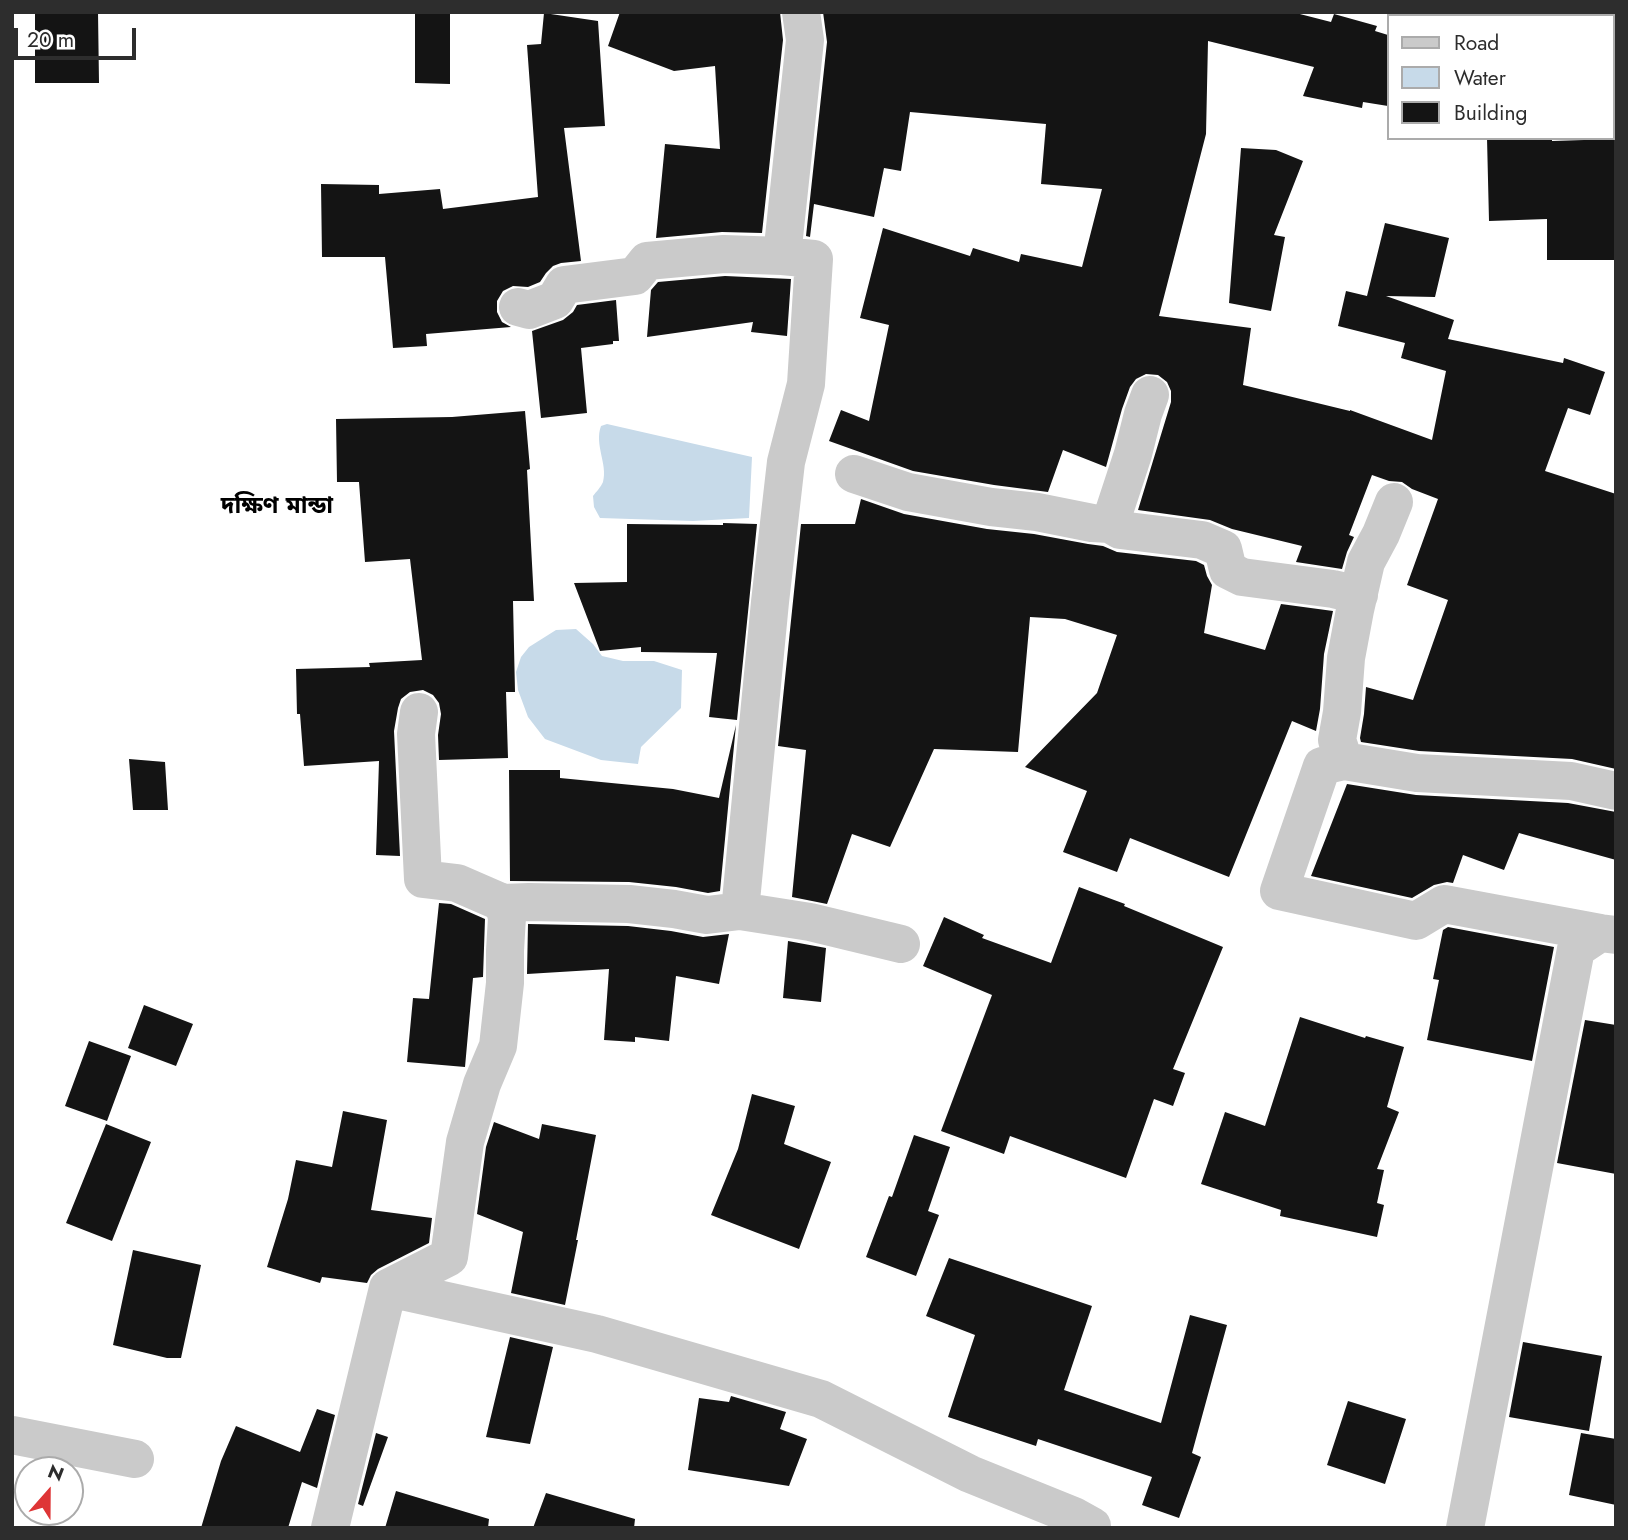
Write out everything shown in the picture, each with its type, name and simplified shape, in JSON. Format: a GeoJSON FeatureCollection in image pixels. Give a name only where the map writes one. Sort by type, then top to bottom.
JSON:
{"type":"FeatureCollection","features":[{"type":"Feature","properties":{"kind":"street"},"geometry":{"type":"LineString","coordinates":[[782,256],[805,40],[802,12]]}},
{"type":"Feature","properties":{"kind":"street"},"geometry":{"type":"LineString","coordinates":[[518,307],[529,310],[555,300],[564,285],[635,276],[647,261],[724,254],[814,259],[806,384],[786,462],[740,911]]}},
{"type":"Feature","properties":{"kind":"street"},"geometry":{"type":"LineString","coordinates":[[1110,524],[1150,395]]}},
{"type":"Feature","properties":{"kind":"street"},"geometry":{"type":"LineString","coordinates":[[854,474],[908,492],[1110,524],[1120,530],[1202,540],[1223,549],[1228,570],[1242,577],[1359,595]]}},
{"type":"Feature","properties":{"kind":"street"},"geometry":{"type":"LineString","coordinates":[[1344,761],[1336,740],[1342,712],[1346,658],[1366,562],[1394,502]]}},
{"type":"Feature","properties":{"kind":"street"},"geometry":{"type":"LineString","coordinates":[[419,712],[416,734],[423,879],[457,883],[503,903],[629,904],[707,915],[740,911],[810,922],[901,944]]}},
{"type":"Feature","properties":{"kind":"street"},"geometry":{"type":"LineString","coordinates":[[1608,934],[1444,904],[1416,921],[1279,891],[1322,766],[1344,761],[1417,773],[1571,781],[1616,791]]}},
{"type":"Feature","properties":{"kind":"street"},"geometry":{"type":"LineString","coordinates":[[330,1528],[388,1288],[449,1257],[465,1142],[482,1084],[498,1046],[505,982],[507,917],[503,903]]}},
{"type":"Feature","properties":{"kind":"street"},"geometry":{"type":"LineString","coordinates":[[1465,1528],[1576,949],[1608,934]]}},
{"type":"Feature","properties":{"kind":"street"},"geometry":{"type":"LineString","coordinates":[[388,1288],[597,1334],[821,1399],[970,1474],[1074,1516],[1092,1528]]}},
{"type":"Feature","properties":{"kind":"street"},"geometry":{"type":"LineString","coordinates":[[12,1435],[135,1459]]}},
{"type":"Feature","properties":{"kind":"water"},"geometry":{"type":"Polygon","coordinates":[[[607,424],[752,457],[749,518],[693,521],[600,518],[594,507],[593,496],[603,482],[604,468],[599,433],[601,426],[607,424]]]}},
{"type":"Feature","properties":{"kind":"water"},"geometry":{"type":"Polygon","coordinates":[[[576,629],[602,656],[623,661],[654,661],[682,670],[681,708],[641,747],[638,764],[601,760],[545,739],[528,717],[518,690],[516,672],[521,657],[529,647],[556,630],[576,629]]]}},
{"type":"Feature","properties":{"kind":"building"},"geometry":{"type":"Polygon","coordinates":[[[35,12],[98,12],[99,83],[35,83],[35,12]]]}},
{"type":"Feature","properties":{"kind":"building"},"geometry":{"type":"Polygon","coordinates":[[[415,12],[450,12],[450,84],[415,83],[415,12]]]}},
{"type":"Feature","properties":{"kind":"building"},"geometry":{"type":"Polygon","coordinates":[[[620,12],[780,12],[783,40],[762,233],[722,232],[656,238],[665,144],[720,149],[715,66],[674,71],[608,46],[620,12]]]}},
{"type":"Feature","properties":{"kind":"building"},"geometry":{"type":"Polygon","coordinates":[[[823,12],[1292,12],[1331,22],[1334,14],[1377,26],[1375,31],[1386,34],[1386,106],[1363,102],[1362,108],[1303,96],[1314,67],[1208,41],[1206,134],[1159,316],[1251,328],[1243,385],[1350,410],[1432,440],[1446,371],[1401,358],[1405,343],[1338,326],[1346,291],[1367,296],[1385,223],[1449,238],[1435,297],[1386,296],[1454,320],[1448,339],[1563,363],[1564,358],[1605,372],[1590,415],[1568,408],[1545,471],[1616,494],[1616,769],[1572,759],[1419,751],[1361,742],[1366,687],[1413,700],[1448,600],[1407,585],[1438,499],[1402,482],[1372,475],[1349,535],[1354,537],[1342,569],[1296,562],[1302,546],[1232,529],[1210,520],[1138,510],[1171,402],[1171,391],[1167,382],[1158,375],[1146,374],[1136,379],[1130,387],[1106,467],[1063,450],[1048,492],[913,471],[829,441],[841,410],[869,421],[889,325],[860,318],[883,228],[970,256],[973,248],[1019,262],[1021,254],[1082,267],[1102,189],[1041,184],[1046,124],[910,112],[901,171],[884,168],[874,217],[814,204],[810,237],[806,236],[827,42],[823,12]]]}},
{"type":"Feature","properties":{"kind":"building"},"geometry":{"type":"Polygon","coordinates":[[[544,13],[598,21],[605,126],[564,128],[581,261],[553,266],[540,282],[528,287],[513,286],[503,291],[497,301],[497,312],[502,322],[511,327],[426,334],[427,346],[393,348],[385,257],[322,257],[321,184],[379,185],[379,194],[440,189],[443,209],[538,197],[527,45],[541,44],[544,13]]]}},
{"type":"Feature","properties":{"kind":"building"},"geometry":{"type":"Polygon","coordinates":[[[1616,139],[1616,260],[1547,260],[1547,219],[1489,221],[1487,140],[1616,139]]]}},
{"type":"Feature","properties":{"kind":"building"},"geometry":{"type":"Polygon","coordinates":[[[1241,148],[1276,150],[1303,161],[1274,235],[1285,237],[1271,311],[1229,303],[1241,148]]]}},
{"type":"Feature","properties":{"kind":"building"},"geometry":{"type":"Polygon","coordinates":[[[725,276],[791,279],[787,336],[751,332],[753,322],[647,337],[651,290],[658,282],[725,276]]]}},
{"type":"Feature","properties":{"kind":"building"},"geometry":{"type":"Polygon","coordinates":[[[616,300],[619,341],[581,348],[587,413],[541,418],[532,331],[563,320],[577,305],[616,300]]]}},
{"type":"Feature","properties":{"kind":"building"},"geometry":{"type":"Polygon","coordinates":[[[525,411],[530,469],[527,470],[534,601],[513,601],[515,692],[506,692],[508,758],[439,760],[439,703],[433,695],[423,690],[410,692],[401,699],[394,731],[400,856],[376,855],[379,761],[304,766],[300,714],[297,714],[296,669],[370,667],[369,663],[422,660],[410,559],[365,562],[359,482],[337,482],[336,419],[452,417],[525,411]]]}},
{"type":"Feature","properties":{"kind":"building"},"geometry":{"type":"Polygon","coordinates":[[[861,499],[904,514],[1103,546],[1117,552],[1196,561],[1204,565],[1212,585],[1204,633],[1265,650],[1281,604],[1333,611],[1324,654],[1316,731],[1292,721],[1229,877],[1130,838],[1117,872],[1063,852],[1087,791],[1025,767],[1097,693],[1117,635],[1065,619],[1030,617],[1018,752],[934,749],[890,847],[852,834],[827,904],[792,897],[806,750],[778,746],[801,524],[855,524],[861,499]]]}},
{"type":"Feature","properties":{"kind":"building"},"geometry":{"type":"Polygon","coordinates":[[[627,524],[757,524],[737,720],[709,717],[717,653],[641,652],[641,647],[600,651],[574,583],[627,582],[627,524]]]}},
{"type":"Feature","properties":{"kind":"building"},"geometry":{"type":"Polygon","coordinates":[[[736,725],[720,891],[708,893],[629,882],[510,881],[509,770],[560,770],[560,778],[673,789],[719,798],[736,725]]]}},
{"type":"Feature","properties":{"kind":"building"},"geometry":{"type":"Polygon","coordinates":[[[129,759],[165,762],[168,810],[133,810],[129,759]]]}},
{"type":"Feature","properties":{"kind":"building"},"geometry":{"type":"Polygon","coordinates":[[[1347,784],[1416,795],[1568,803],[1616,812],[1616,860],[1519,833],[1504,870],[1463,855],[1453,883],[1434,885],[1412,898],[1311,876],[1347,784]]]}},
{"type":"Feature","properties":{"kind":"building"},"geometry":{"type":"Polygon","coordinates":[[[1079,887],[1223,947],[1173,1069],[1185,1073],[1173,1106],[1154,1099],[1126,1178],[1010,1136],[1004,1154],[941,1131],[992,995],[923,966],[944,917],[984,935],[982,938],[1051,963],[1079,887]]]}},
{"type":"Feature","properties":{"kind":"building"},"geometry":{"type":"Polygon","coordinates":[[[439,903],[451,904],[485,919],[483,977],[473,978],[465,1067],[407,1062],[413,998],[429,999],[439,903]]]}},
{"type":"Feature","properties":{"kind":"building"},"geometry":{"type":"Polygon","coordinates":[[[528,924],[628,926],[703,937],[729,934],[719,984],[676,976],[669,1041],[635,1037],[635,1042],[604,1040],[609,969],[527,974],[528,924]]]}},
{"type":"Feature","properties":{"kind":"building"},"geometry":{"type":"Polygon","coordinates":[[[1448,927],[1554,947],[1532,1061],[1427,1040],[1439,980],[1433,979],[1443,930],[1448,927]]]}},
{"type":"Feature","properties":{"kind":"building"},"geometry":{"type":"Polygon","coordinates":[[[788,941],[826,948],[821,1002],[783,998],[788,941]]]}},
{"type":"Feature","properties":{"kind":"building"},"geometry":{"type":"Polygon","coordinates":[[[144,1005],[193,1024],[176,1066],[128,1048],[144,1005]]]}},
{"type":"Feature","properties":{"kind":"building"},"geometry":{"type":"Polygon","coordinates":[[[1300,1017],[1365,1038],[1366,1036],[1404,1047],[1387,1107],[1399,1112],[1377,1169],[1384,1170],[1377,1203],[1384,1205],[1377,1237],[1280,1216],[1281,1210],[1201,1184],[1225,1112],[1265,1126],[1300,1017]]]}},
{"type":"Feature","properties":{"kind":"building"},"geometry":{"type":"Polygon","coordinates":[[[1585,1020],[1616,1025],[1616,1174],[1557,1163],[1585,1020]]]}},
{"type":"Feature","properties":{"kind":"building"},"geometry":{"type":"Polygon","coordinates":[[[89,1041],[131,1056],[107,1121],[65,1106],[89,1041]]]}},
{"type":"Feature","properties":{"kind":"building"},"geometry":{"type":"Polygon","coordinates":[[[752,1094],[795,1106],[784,1144],[831,1162],[799,1249],[711,1215],[738,1149],[752,1094]]]}},
{"type":"Feature","properties":{"kind":"building"},"geometry":{"type":"Polygon","coordinates":[[[343,1111],[387,1120],[371,1210],[432,1218],[429,1243],[378,1269],[367,1283],[322,1277],[320,1283],[267,1267],[288,1199],[296,1160],[332,1167],[343,1111]]]}},
{"type":"Feature","properties":{"kind":"building"},"geometry":{"type":"Polygon","coordinates":[[[494,1122],[539,1139],[542,1124],[596,1135],[565,1305],[511,1293],[523,1232],[477,1214],[486,1147],[494,1122]]]}},
{"type":"Feature","properties":{"kind":"building"},"geometry":{"type":"Polygon","coordinates":[[[106,1124],[151,1142],[112,1241],[66,1223],[106,1124]]]}},
{"type":"Feature","properties":{"kind":"building"},"geometry":{"type":"Polygon","coordinates":[[[914,1135],[950,1147],[928,1211],[939,1215],[916,1276],[866,1257],[889,1196],[892,1197],[914,1135]]]}},
{"type":"Feature","properties":{"kind":"building"},"geometry":{"type":"Polygon","coordinates":[[[133,1250],[201,1265],[181,1358],[167,1358],[113,1345],[133,1250]]]}},
{"type":"Feature","properties":{"kind":"building"},"geometry":{"type":"Polygon","coordinates":[[[949,1258],[1092,1306],[1064,1390],[1161,1423],[1190,1315],[1227,1325],[1192,1453],[1201,1457],[1179,1518],[1142,1505],[1152,1477],[1038,1439],[1036,1446],[948,1417],[975,1335],[926,1316],[949,1258]]]}},
{"type":"Feature","properties":{"kind":"building"},"geometry":{"type":"Polygon","coordinates":[[[510,1337],[553,1347],[530,1444],[486,1437],[510,1337]]]}},
{"type":"Feature","properties":{"kind":"building"},"geometry":{"type":"Polygon","coordinates":[[[1523,1342],[1602,1356],[1589,1431],[1509,1417],[1523,1342]]]}},
{"type":"Feature","properties":{"kind":"building"},"geometry":{"type":"Polygon","coordinates":[[[731,1396],[786,1412],[780,1429],[807,1439],[789,1486],[688,1470],[699,1398],[729,1402],[731,1396]]]}},
{"type":"Feature","properties":{"kind":"building"},"geometry":{"type":"Polygon","coordinates":[[[1348,1401],[1406,1419],[1385,1484],[1327,1465],[1348,1401]]]}},
{"type":"Feature","properties":{"kind":"building"},"geometry":{"type":"Polygon","coordinates":[[[317,1409],[335,1415],[317,1488],[302,1482],[288,1528],[201,1528],[221,1461],[236,1426],[300,1452],[317,1409]]]}},
{"type":"Feature","properties":{"kind":"building"},"geometry":{"type":"Polygon","coordinates":[[[376,1433],[388,1437],[363,1506],[358,1504],[376,1433]]]}},
{"type":"Feature","properties":{"kind":"building"},"geometry":{"type":"Polygon","coordinates":[[[1581,1433],[1616,1439],[1616,1505],[1569,1495],[1581,1433]]]}},
{"type":"Feature","properties":{"kind":"building"},"geometry":{"type":"Polygon","coordinates":[[[396,1491],[489,1519],[488,1528],[385,1528],[396,1491]]]}},
{"type":"Feature","properties":{"kind":"building"},"geometry":{"type":"Polygon","coordinates":[[[546,1493],[635,1519],[634,1528],[533,1528],[546,1493]]]}},
{"type":"Feature","properties":{"kind":"district","name":"দক্ষিণ মান্ডা"},"geometry":{"type":"Point","coordinates":[277,507]}}]}
